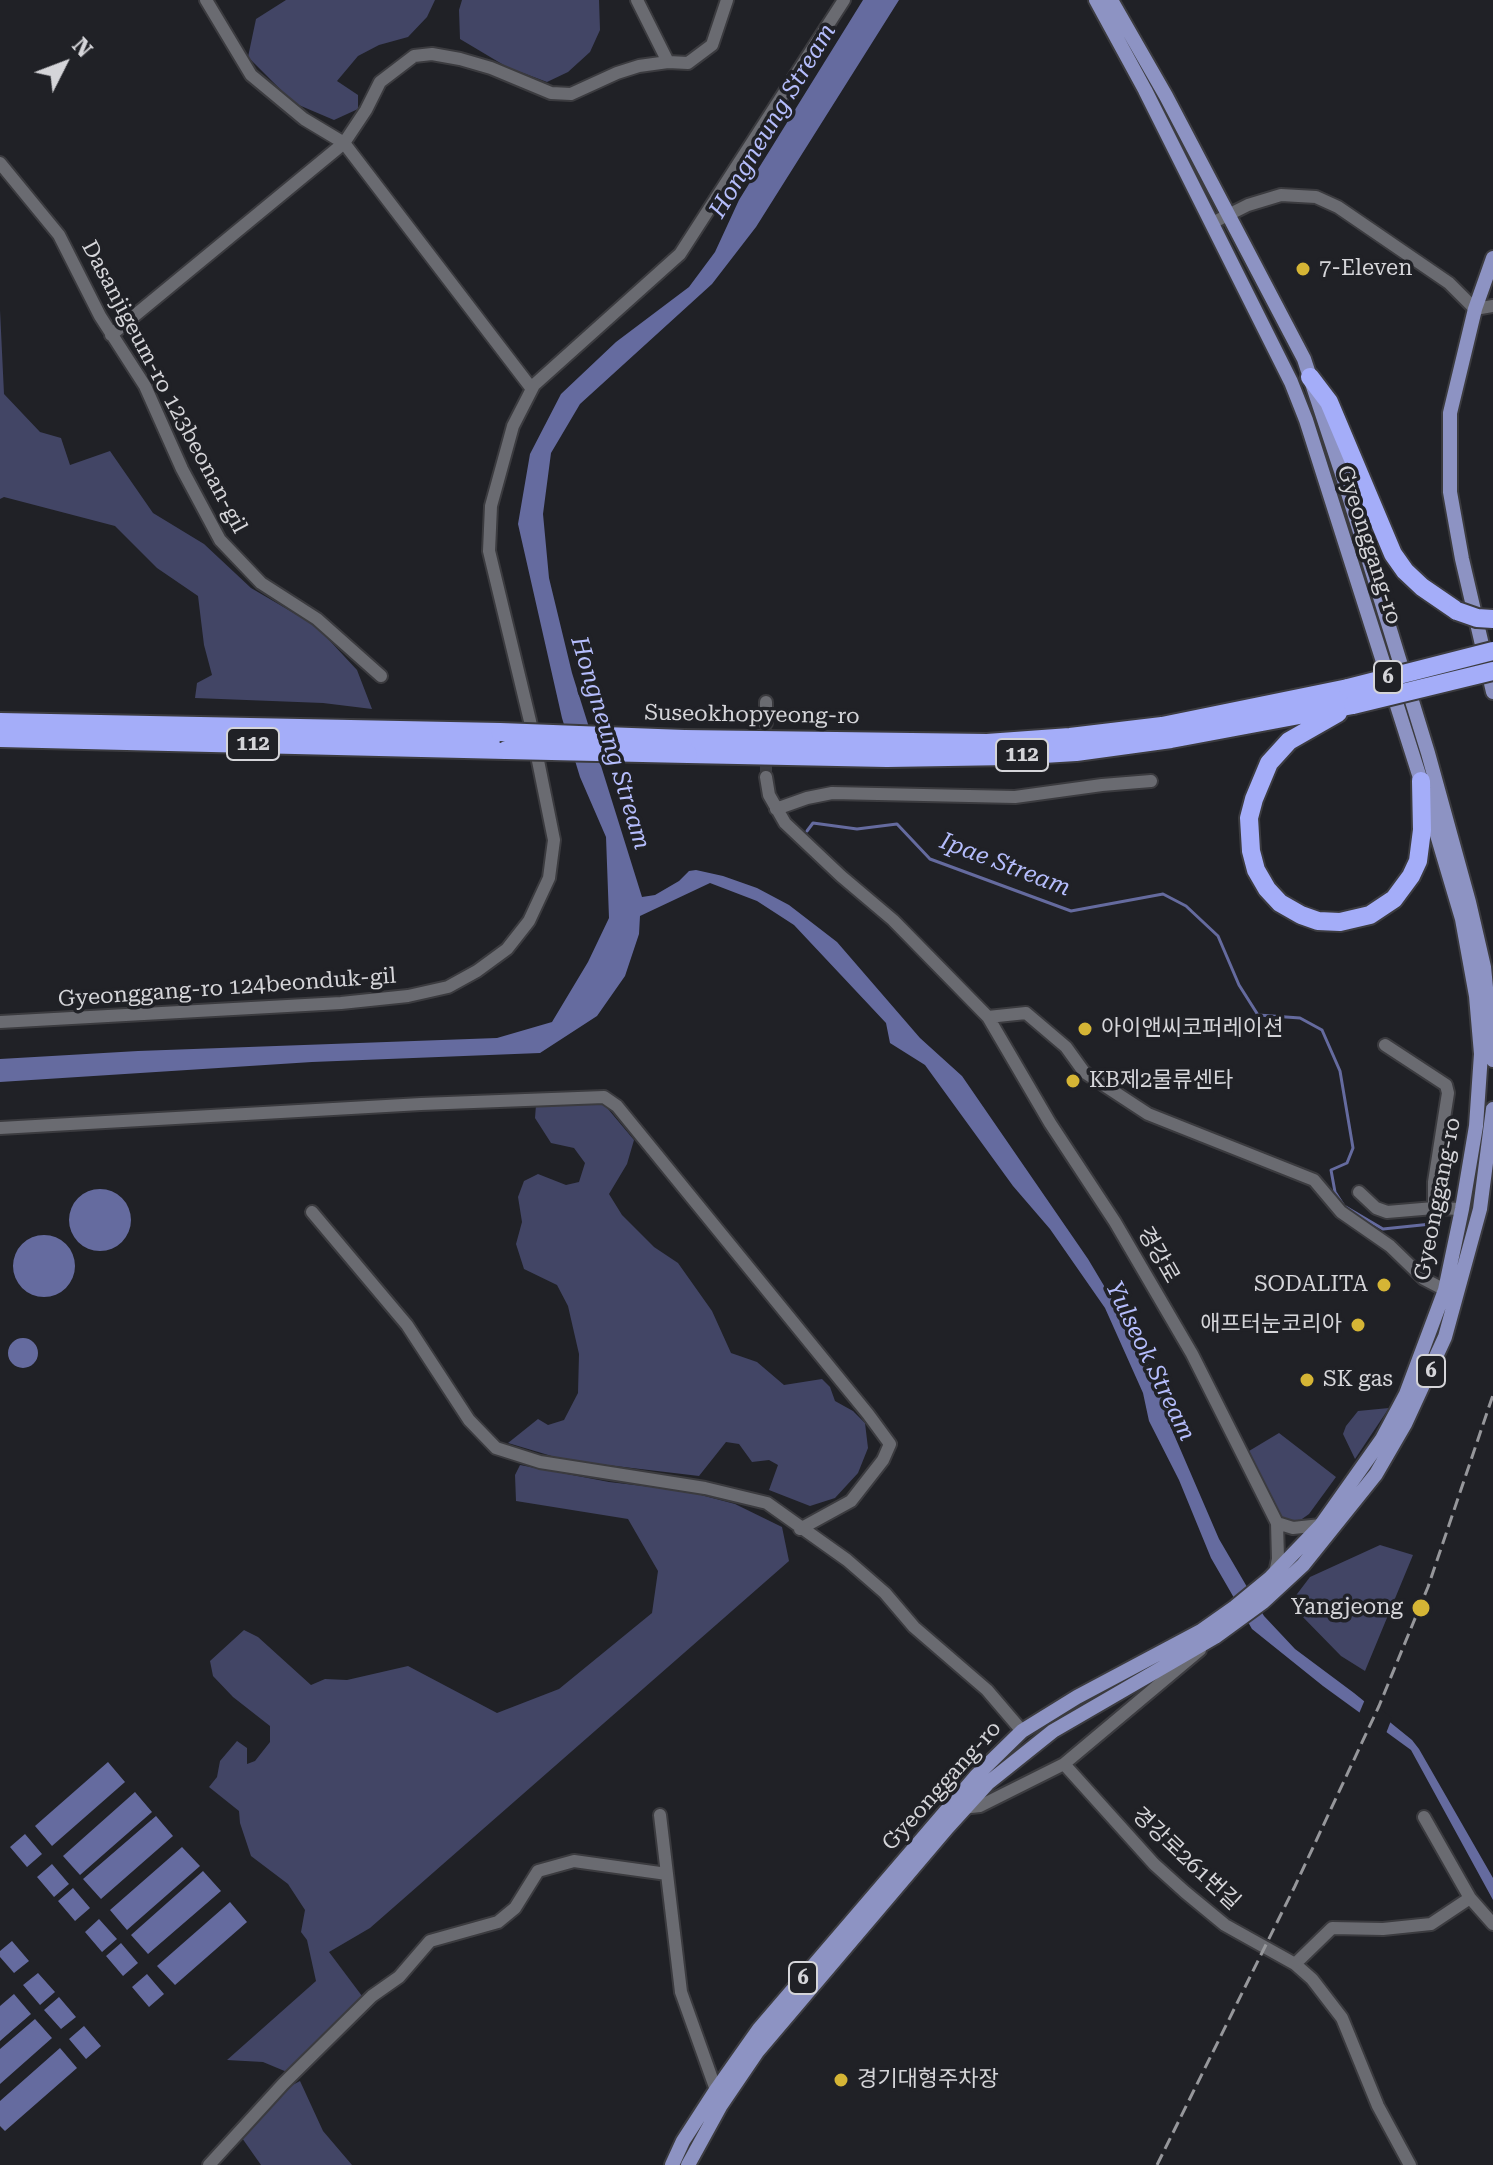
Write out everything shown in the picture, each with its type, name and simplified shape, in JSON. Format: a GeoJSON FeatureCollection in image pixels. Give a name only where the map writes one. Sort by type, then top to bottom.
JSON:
{"type":"FeatureCollection","features":[{"type":"Feature","properties":{"kind":"highway"},"geometry":{"type":"LineString","coordinates":[[1310,377],[1329,402],[1393,554],[1405,571],[1457,611],[1493,619]]}},
{"type":"Feature","properties":{"kind":"highway","name":"Suseokhopyeong-ro"},"geometry":{"type":"LineString","coordinates":[[1350,696],[1493,651]]}},
{"type":"Feature","properties":{"kind":"highway","name":"Suseokhopyeong-ro"},"geometry":{"type":"LineString","coordinates":[[0,722],[686,746],[902,758],[1010,756],[1076,752],[1171,739],[1350,696],[1493,671]]}},
{"type":"Feature","properties":{"kind":"highway"},"geometry":{"type":"LineString","coordinates":[[1350,696],[1289,741],[1261,777],[1249,818],[1251,851],[1256,870],[1274,896],[1301,915],[1318,921],[1354,920],[1383,908],[1403,888],[1418,861],[1422,830],[1421,781]]}},
{"type":"Feature","properties":{"kind":"highway","name":"Suseokhopyeong-ro"},"geometry":{"type":"LineString","coordinates":[[0,738],[503,741]]}},
{"type":"Feature","properties":{"kind":"main road","name":"Gyeonggang-ro"},"geometry":{"type":"LineString","coordinates":[[1096,0],[1212,223],[1285,369],[1306,420],[1462,919],[1476,996],[1481,1054],[1477,1112],[1445,1290],[1427,1342],[1400,1405],[1365,1465],[1321,1525],[1273,1581]]}},
{"type":"Feature","properties":{"kind":"main road","name":"Gyeonggang-ro"},"geometry":{"type":"LineString","coordinates":[[1111,0],[1228,214],[1299,349],[1310,377],[1428,753],[1465,887],[1484,967],[1493,1060]]}},
{"type":"Feature","properties":{"kind":"main road"},"geometry":{"type":"LineString","coordinates":[[1493,258],[1475,309],[1450,413],[1450,492],[1493,692]]}},
{"type":"Feature","properties":{"kind":"main road","name":"Gyeonggang-ro"},"geometry":{"type":"LineString","coordinates":[[672,2165],[683,2141],[759,2029],[958,1806],[1053,1731],[1215,1637],[1273,1581],[1333,1530],[1376,1474],[1405,1424],[1445,1337],[1487,1210],[1493,1109]]}},
{"type":"Feature","properties":{"kind":"main road"},"geometry":{"type":"LineString","coordinates":[[1462,1209],[1487,1210]]}},
{"type":"Feature","properties":{"kind":"main road","name":"Gyeonggang-ro"},"geometry":{"type":"LineString","coordinates":[[688,2165],[721,2105],[757,2052],[1022,1731],[1077,1697],[1239,1612]]}},
{"type":"Feature","properties":{"kind":"street"},"geometry":{"type":"LineString","coordinates":[[206,0],[251,75],[304,119],[344,143],[532,389]]}},
{"type":"Feature","properties":{"kind":"street"},"geometry":{"type":"LineString","coordinates":[[637,0],[668,62]]}},
{"type":"Feature","properties":{"kind":"street"},"geometry":{"type":"LineString","coordinates":[[111,335],[344,143],[380,82],[414,56],[432,54],[460,59],[491,68],[551,93],[571,94],[617,73],[668,62],[688,63],[712,45],[727,0]]}},
{"type":"Feature","properties":{"kind":"street","name":"Gyeonggang-ro 124beonduk-gil"},"geometry":{"type":"LineString","coordinates":[[0,1022],[341,1003],[408,996],[448,987],[507,949],[529,921],[549,878],[554,840],[530,721],[489,551],[491,506],[513,426],[532,389],[680,254],[844,0]]}},
{"type":"Feature","properties":{"kind":"street","name":"Dasanjigeum-ro 123beonan-gil"},"geometry":{"type":"LineString","coordinates":[[0,163],[59,235],[111,335],[145,386],[182,469],[220,540],[261,583],[317,619],[381,676]]}},
{"type":"Feature","properties":{"kind":"street"},"geometry":{"type":"LineString","coordinates":[[1212,223],[1281,195],[1316,197],[1338,207],[1449,283],[1475,309],[1493,306]]}},
{"type":"Feature","properties":{"kind":"street"},"geometry":{"type":"LineString","coordinates":[[766,702],[766,723]]}},
{"type":"Feature","properties":{"kind":"street","name":"경강로"},"geometry":{"type":"LineString","coordinates":[[766,777],[769,795],[785,823],[893,920],[988,1017],[1050,1123],[1142,1265],[1192,1354],[1277,1523],[1278,1559],[1273,1581]]}},
{"type":"Feature","properties":{"kind":"street"},"geometry":{"type":"LineString","coordinates":[[776,809],[832,793],[1015,797],[1151,781]]}},
{"type":"Feature","properties":{"kind":"street"},"geometry":{"type":"LineString","coordinates":[[988,1017],[1024,1012],[1066,1047],[1077,1065],[1093,1080],[1152,1117],[1314,1180],[1341,1212],[1390,1246],[1424,1279],[1445,1290]]}},
{"type":"Feature","properties":{"kind":"street"},"geometry":{"type":"LineString","coordinates":[[1385,1045],[1442,1080],[1448,1088],[1434,1182],[1434,1208]]}},
{"type":"Feature","properties":{"kind":"street"},"geometry":{"type":"LineString","coordinates":[[0,1128],[604,1097],[617,1106],[890,1444],[883,1460],[851,1501],[800,1529]]}},
{"type":"Feature","properties":{"kind":"street"},"geometry":{"type":"LineString","coordinates":[[1359,1192],[1376,1208],[1387,1212],[1462,1209]]}},
{"type":"Feature","properties":{"kind":"street"},"geometry":{"type":"LineString","coordinates":[[312,1212],[407,1325],[469,1420],[496,1448],[540,1462],[705,1488],[767,1503],[847,1560],[885,1593],[914,1627],[987,1690],[1022,1731]]}},
{"type":"Feature","properties":{"kind":"street"},"geometry":{"type":"LineString","coordinates":[[1277,1523],[1293,1528],[1321,1525]]}},
{"type":"Feature","properties":{"kind":"street"},"geometry":{"type":"LineString","coordinates":[[958,1806],[980,1806],[1064,1764],[1215,1637]]}},
{"type":"Feature","properties":{"kind":"street","name":"경강로261번길"},"geometry":{"type":"LineString","coordinates":[[1064,1764],[1154,1864],[1185,1892],[1225,1925],[1295,1964],[1327,1996],[1342,2018],[1378,2106],[1410,2165]]}},
{"type":"Feature","properties":{"kind":"street"},"geometry":{"type":"LineString","coordinates":[[660,1815],[681,1992],[716,2090]]}},
{"type":"Feature","properties":{"kind":"street"},"geometry":{"type":"LineString","coordinates":[[1424,1817],[1470,1898],[1493,1924]]}},
{"type":"Feature","properties":{"kind":"street"},"geometry":{"type":"LineString","coordinates":[[209,2165],[283,2084],[372,1996],[399,1977],[430,1941],[498,1922],[515,1908],[538,1871],[574,1861],[667,1874]]}},
{"type":"Feature","properties":{"kind":"street"},"geometry":{"type":"LineString","coordinates":[[1295,1964],[1332,1928],[1383,1929],[1431,1924],[1470,1898]]}},
{"type":"Feature","properties":{"kind":"shaded area"},"geometry":{"type":"Polygon","coordinates":[[[286,0],[435,0],[427,17],[408,37],[379,45],[358,56],[337,81],[358,95],[358,109],[334,120],[294,103],[248,57],[256,19],[286,0]]]}},
{"type":"Feature","properties":{"kind":"shaded area"},"geometry":{"type":"Polygon","coordinates":[[[462,0],[599,0],[600,30],[590,52],[568,72],[547,82],[507,67],[460,39],[459,10],[462,0]]]}},
{"type":"Feature","properties":{"kind":"shaded area","name":"Hongneung Stream"},"geometry":{"type":"Polygon","coordinates":[[[863,0],[899,0],[756,227],[712,284],[580,404],[551,453],[543,514],[549,578],[572,673],[642,897],[655,895],[679,881],[689,871],[696,870],[757,888],[789,905],[837,942],[920,1038],[962,1076],[1088,1259],[1134,1336],[1163,1394],[1169,1423],[1219,1539],[1264,1616],[1295,1649],[1412,1740],[1493,1878],[1493,1900],[1411,1750],[1252,1629],[1211,1558],[1179,1480],[1149,1421],[1143,1393],[1105,1308],[1050,1229],[1013,1186],[925,1065],[890,1043],[886,1023],[794,925],[757,901],[710,883],[640,916],[639,934],[625,976],[597,1016],[540,1053],[312,1062],[0,1082],[0,1059],[497,1038],[552,1022],[588,962],[609,918],[606,837],[580,777],[562,718],[518,524],[530,454],[561,394],[616,342],[689,287],[715,252],[739,200],[863,0]]]}},
{"type":"Feature","properties":{"kind":"shaded area"},"geometry":{"type":"Polygon","coordinates":[[[0,310],[4,394],[40,432],[61,438],[70,465],[110,451],[153,513],[204,544],[251,588],[316,626],[357,670],[372,709],[323,703],[195,698],[197,683],[212,675],[204,645],[198,596],[157,568],[115,526],[4,497],[0,499],[0,310]]]}},
{"type":"Feature","properties":{"kind":"shaded area"},"geometry":{"type":"Polygon","coordinates":[[[603,1103],[634,1140],[627,1164],[609,1194],[622,1215],[654,1247],[678,1263],[712,1311],[731,1353],[757,1362],[784,1385],[822,1379],[830,1387],[835,1401],[853,1411],[865,1423],[868,1448],[858,1473],[835,1498],[810,1506],[769,1490],[778,1465],[769,1460],[752,1462],[739,1444],[726,1442],[699,1476],[565,1460],[508,1443],[538,1419],[548,1425],[564,1420],[578,1393],[579,1354],[568,1306],[557,1285],[524,1269],[516,1244],[522,1222],[518,1197],[524,1181],[538,1174],[566,1185],[579,1182],[585,1163],[574,1148],[551,1143],[535,1118],[536,1105],[603,1103]]]}},
{"type":"Feature","properties":{"kind":"shaded area"},"geometry":{"type":"Polygon","coordinates":[[[100,1189],[112,1191],[122,1198],[129,1208],[129,1232],[122,1242],[112,1249],[100,1251],[88,1249],[78,1242],[71,1232],[69,1220],[71,1208],[78,1198],[88,1191],[100,1189]]]}},
{"type":"Feature","properties":{"kind":"shaded area"},"geometry":{"type":"Polygon","coordinates":[[[44,1235],[56,1237],[66,1244],[73,1254],[73,1278],[66,1288],[56,1295],[44,1297],[32,1295],[22,1288],[15,1278],[13,1266],[15,1254],[22,1244],[32,1237],[44,1235]]]}},
{"type":"Feature","properties":{"kind":"shaded area"},"geometry":{"type":"Polygon","coordinates":[[[23,1338],[34,1342],[38,1353],[34,1364],[23,1368],[12,1364],[8,1353],[12,1342],[23,1338]]]}},
{"type":"Feature","properties":{"kind":"shaded area"},"geometry":{"type":"Polygon","coordinates":[[[1389,1408],[1355,1459],[1343,1434],[1346,1426],[1358,1411],[1389,1408]]]}},
{"type":"Feature","properties":{"kind":"shaded area"},"geometry":{"type":"Polygon","coordinates":[[[1279,1433],[1336,1477],[1309,1514],[1295,1524],[1279,1516],[1249,1451],[1279,1433]]]}},
{"type":"Feature","properties":{"kind":"shaded area"},"geometry":{"type":"Polygon","coordinates":[[[520,1465],[609,1482],[686,1491],[735,1504],[782,1527],[789,1561],[370,1928],[329,1952],[362,1996],[287,2072],[263,2062],[227,2060],[316,1981],[307,1940],[301,1932],[305,1910],[288,1884],[251,1856],[239,1811],[209,1787],[217,1777],[220,1761],[237,1741],[247,1748],[247,1764],[255,1761],[270,1742],[270,1726],[233,1697],[213,1676],[210,1661],[244,1630],[258,1637],[311,1685],[325,1679],[347,1680],[408,1666],[497,1713],[559,1689],[652,1613],[658,1571],[628,1519],[516,1501],[515,1475],[520,1465]]]}},
{"type":"Feature","properties":{"kind":"shaded area"},"geometry":{"type":"Polygon","coordinates":[[[1380,1545],[1413,1555],[1365,1671],[1341,1656],[1297,1611],[1294,1598],[1310,1577],[1380,1545]]]}},
{"type":"Feature","properties":{"kind":"shaded area"},"geometry":{"type":"Polygon","coordinates":[[[108,1762],[125,1782],[52,1846],[35,1826],[108,1762]]]}},
{"type":"Feature","properties":{"kind":"shaded area"},"geometry":{"type":"Polygon","coordinates":[[[135,1792],[152,1812],[80,1875],[63,1856],[135,1792]]]}},
{"type":"Feature","properties":{"kind":"shaded area"},"geometry":{"type":"Polygon","coordinates":[[[156,1816],[173,1836],[101,1899],[83,1879],[156,1816]]]}},
{"type":"Feature","properties":{"kind":"shaded area"},"geometry":{"type":"Polygon","coordinates":[[[25,1834],[42,1854],[27,1867],[10,1847],[25,1834]]]}},
{"type":"Feature","properties":{"kind":"shaded area"},"geometry":{"type":"Polygon","coordinates":[[[182,1847],[200,1866],[127,1930],[110,1910],[182,1847]]]}},
{"type":"Feature","properties":{"kind":"shaded area"},"geometry":{"type":"Polygon","coordinates":[[[52,1864],[69,1884],[54,1897],[37,1877],[52,1864]]]}},
{"type":"Feature","properties":{"kind":"shaded area"},"geometry":{"type":"Polygon","coordinates":[[[203,1871],[221,1891],[148,1954],[131,1935],[203,1871]]]}},
{"type":"Feature","properties":{"kind":"shaded area"},"geometry":{"type":"Polygon","coordinates":[[[73,1888],[90,1908],[75,1921],[58,1901],[73,1888]]]}},
{"type":"Feature","properties":{"kind":"shaded area"},"geometry":{"type":"Polygon","coordinates":[[[230,1902],[247,1922],[175,1985],[157,1966],[230,1902]]]}},
{"type":"Feature","properties":{"kind":"shaded area"},"geometry":{"type":"Polygon","coordinates":[[[99,1919],[117,1939],[102,1952],[85,1932],[99,1919]]]}},
{"type":"Feature","properties":{"kind":"shaded area"},"geometry":{"type":"Polygon","coordinates":[[[12,1941],[29,1961],[14,1973],[0,1957],[0,1951],[12,1941]]]}},
{"type":"Feature","properties":{"kind":"shaded area"},"geometry":{"type":"Polygon","coordinates":[[[121,1943],[138,1963],[123,1976],[106,1956],[121,1943]]]}},
{"type":"Feature","properties":{"kind":"shaded area"},"geometry":{"type":"Polygon","coordinates":[[[38,1973],[55,1992],[40,2005],[23,1985],[38,1973]]]}},
{"type":"Feature","properties":{"kind":"shaded area"},"geometry":{"type":"Polygon","coordinates":[[[147,1974],[164,1994],[149,2007],[132,1987],[147,1974]]]}},
{"type":"Feature","properties":{"kind":"shaded area"},"geometry":{"type":"Polygon","coordinates":[[[14,1994],[31,2014],[0,2041],[0,2006],[14,1994]]]}},
{"type":"Feature","properties":{"kind":"shaded area"},"geometry":{"type":"Polygon","coordinates":[[[59,1997],[76,2017],[61,2029],[44,2010],[59,1997]]]}},
{"type":"Feature","properties":{"kind":"shaded area"},"geometry":{"type":"Polygon","coordinates":[[[35,2019],[52,2038],[0,2084],[0,2049],[35,2019]]]}},
{"type":"Feature","properties":{"kind":"shaded area"},"geometry":{"type":"Polygon","coordinates":[[[84,2026],[101,2046],[86,2059],[69,2039],[84,2026]]]}},
{"type":"Feature","properties":{"kind":"shaded area"},"geometry":{"type":"Polygon","coordinates":[[[60,2048],[77,2068],[5,2131],[0,2126],[0,2101],[60,2048]]]}},
{"type":"Feature","properties":{"kind":"shaded area"},"geometry":{"type":"Polygon","coordinates":[[[300,2081],[323,2131],[352,2165],[261,2165],[242,2138],[285,2089],[300,2081]]]}},
{"type":"Feature","properties":{"kind":"pier"},"geometry":{"type":"Polygon","coordinates":[[[1366,1697],[1392,1718],[1385,1736],[1358,1716],[1366,1697]]]}},
{"type":"Feature","properties":{"kind":"waterway","name":"Ipae Stream"},"geometry":{"type":"LineString","coordinates":[[807,831],[813,823],[857,829],[897,824],[930,859],[1071,911],[1163,894],[1186,906],[1218,936],[1239,985],[1258,1015],[1300,1018],[1322,1030],[1340,1071],[1353,1148],[1347,1163],[1331,1170],[1335,1192],[1344,1206],[1383,1229],[1441,1223]]}},
{"type":"Feature","properties":{"kind":"tunnel"},"geometry":{"type":"LineString","coordinates":[[766,723],[766,777]]}},
{"type":"Feature","properties":{"kind":"railway"},"geometry":{"type":"LineString","coordinates":[[1157,2165],[1295,1886],[1379,1706],[1428,1587],[1493,1395]]}},
{"type":"Feature","properties":{"kind":"place","name":"7-Eleven"},"geometry":{"type":"Point","coordinates":[1303,269]}},
{"type":"Feature","properties":{"kind":"place","name":"아이앤씨코퍼레이션"},"geometry":{"type":"Point","coordinates":[1085,1029]}},
{"type":"Feature","properties":{"kind":"place","name":"KB제2물류센타"},"geometry":{"type":"Point","coordinates":[1073,1081]}},
{"type":"Feature","properties":{"kind":"place","name":"SODALITA"},"geometry":{"type":"Point","coordinates":[1384,1285]}},
{"type":"Feature","properties":{"kind":"place","name":"애프터눈코리아"},"geometry":{"type":"Point","coordinates":[1358,1325]}},
{"type":"Feature","properties":{"kind":"place","name":"SK gas"},"geometry":{"type":"Point","coordinates":[1307,1380]}},
{"type":"Feature","properties":{"kind":"place","name":"Yangjeong"},"geometry":{"type":"Point","coordinates":[1421,1608]}},
{"type":"Feature","properties":{"kind":"place","name":"경기대형주차장"},"geometry":{"type":"Point","coordinates":[841,2080]}},
{"type":"Feature","properties":{"kind":"water label","name":"Yulseok Stream"},"geometry":{"type":"Point","coordinates":[1150,1361]}}]}
